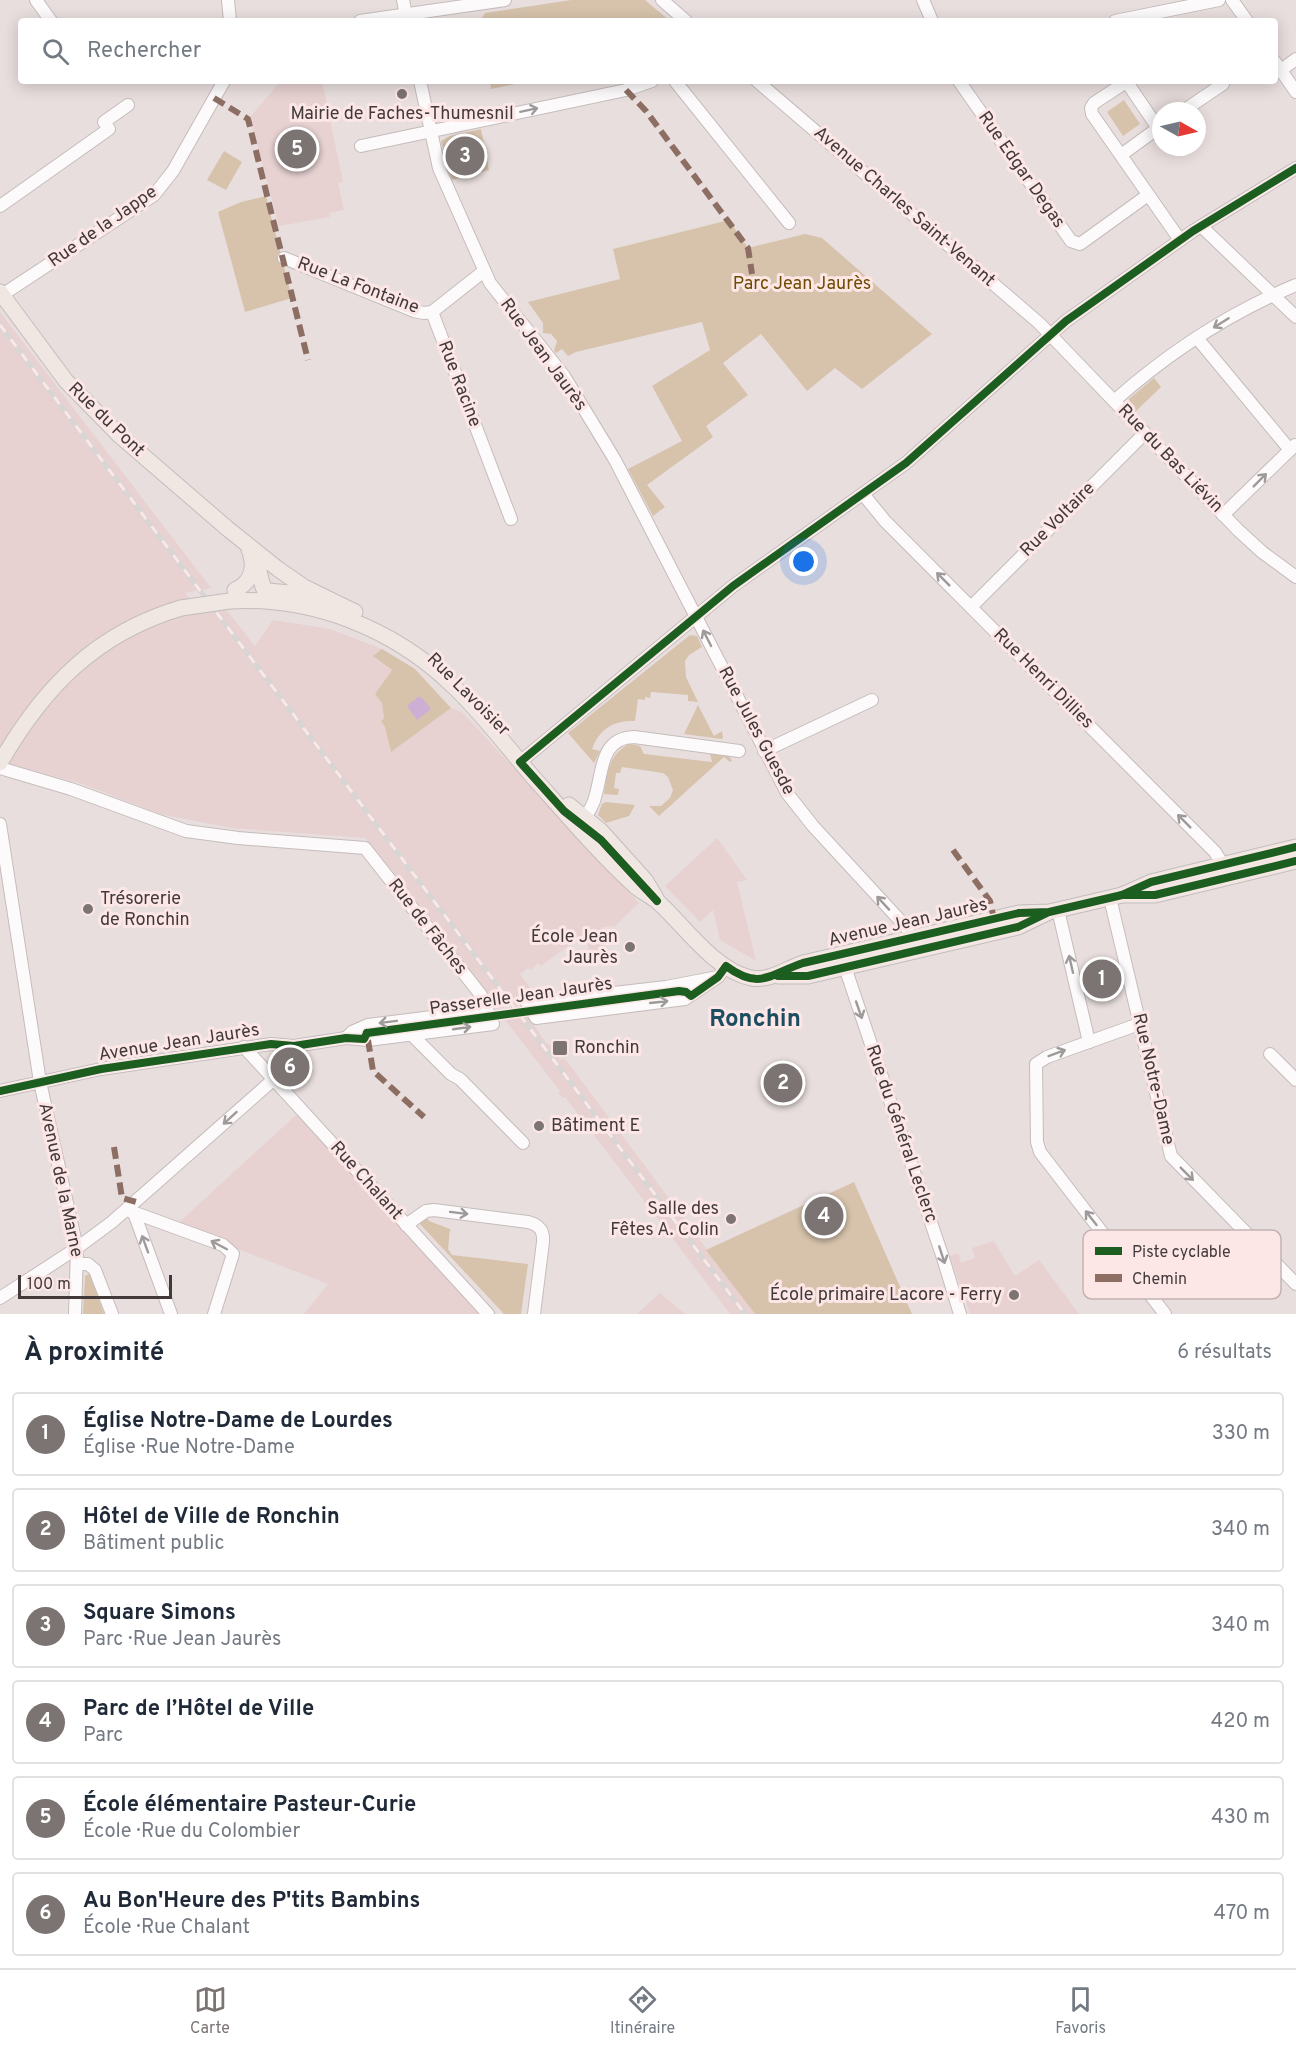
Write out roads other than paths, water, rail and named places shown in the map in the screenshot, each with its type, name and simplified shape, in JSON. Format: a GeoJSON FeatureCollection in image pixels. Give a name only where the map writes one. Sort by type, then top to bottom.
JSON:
{"type":"FeatureCollection","features":[{"type":"Feature","properties":{"kind":"main road","name":"Rue du Pont"},"geometry":{"type":"LineString","coordinates":[[1,294],[66,381],[119,435],[228,529],[304,588],[370,619]]}},
{"type":"Feature","properties":{"kind":"main road","name":"Rue du Pont"},"geometry":{"type":"LineString","coordinates":[[228,529],[257,561],[270,595]]}},
{"type":"Feature","properties":{"kind":"main road"},"geometry":{"type":"LineString","coordinates":[[229,595],[246,583],[252,570],[251,557],[244,546]]}},
{"type":"Feature","properties":{"kind":"main road"},"geometry":{"type":"LineString","coordinates":[[264,557],[273,573],[275,584],[270,595]]}},
{"type":"Feature","properties":{"kind":"main road","name":"Rue Lavoisier"},"geometry":{"type":"LineString","coordinates":[[0,758],[6,739],[24,711],[49,680],[78,652],[118,623],[178,604],[229,595],[270,595],[307,597],[370,619],[414,644],[442,665],[475,698],[523,759]]}},
{"type":"Feature","properties":{"kind":"main road","name":"Rue Lavoisier"},"geometry":{"type":"LineString","coordinates":[[270,595],[349,618],[409,651],[452,684],[582,822],[600,830],[640,873],[657,901],[698,942],[722,971]]}},
{"type":"Feature","properties":{"kind":"main road","name":"Rue Lavoisier"},"geometry":{"type":"LineString","coordinates":[[0,763],[28,718],[63,676],[128,626],[178,604]]}},
{"type":"Feature","properties":{"kind":"main road","name":"Avenue Jean Jaurès"},"geometry":{"type":"LineString","coordinates":[[722,971],[760,979],[778,976],[799,964],[844,961],[1024,912],[1053,911],[1116,896],[1144,884],[1296,848]]}},
{"type":"Feature","properties":{"kind":"main road","name":"Avenue Jean Jaurès"},"geometry":{"type":"LineString","coordinates":[[1116,896],[1155,895],[1296,861]]}},
{"type":"Feature","properties":{"kind":"street"},"geometry":{"type":"LineString","coordinates":[[36,0],[49,18]]}},
{"type":"Feature","properties":{"kind":"street"},"geometry":{"type":"LineString","coordinates":[[228,0],[230,18]]}},
{"type":"Feature","properties":{"kind":"street"},"geometry":{"type":"LineString","coordinates":[[403,0],[406,17],[505,0]]}},
{"type":"Feature","properties":{"kind":"street"},"geometry":{"type":"LineString","coordinates":[[662,0],[683,18]]}},
{"type":"Feature","properties":{"kind":"street"},"geometry":{"type":"LineString","coordinates":[[923,0],[931,18]]}},
{"type":"Feature","properties":{"kind":"street"},"geometry":{"type":"LineString","coordinates":[[1130,18],[1219,0]]}},
{"type":"Feature","properties":{"kind":"street"},"geometry":{"type":"LineString","coordinates":[[1232,0],[1244,18]]}},
{"type":"Feature","properties":{"kind":"street"},"geometry":{"type":"LineString","coordinates":[[1296,59],[1278,66],[1296,92]]}},
{"type":"Feature","properties":{"kind":"street","name":"Rue de la Jappe"},"geometry":{"type":"LineString","coordinates":[[1,294],[154,195],[173,171],[222,84]]}},
{"type":"Feature","properties":{"kind":"street","name":"Rue Jean Jaurès"},"geometry":{"type":"LineString","coordinates":[[421,84],[442,177],[490,283],[564,376],[622,472],[696,617]]}},
{"type":"Feature","properties":{"kind":"street"},"geometry":{"type":"LineString","coordinates":[[361,146],[626,90],[643,84]]}},
{"type":"Feature","properties":{"kind":"street"},"geometry":{"type":"LineString","coordinates":[[677,84],[789,223]]}},
{"type":"Feature","properties":{"kind":"street","name":"Avenue Charles Saint-Venant"},"geometry":{"type":"LineString","coordinates":[[761,84],[1050,334]]}},
{"type":"Feature","properties":{"kind":"street","name":"Rue Edgar Degas"},"geometry":{"type":"LineString","coordinates":[[963,84],[1071,241],[1080,244],[1148,195]]}},
{"type":"Feature","properties":{"kind":"street"},"geometry":{"type":"LineString","coordinates":[[1122,84],[1094,103],[1091,108],[1092,114],[1180,240]]}},
{"type":"Feature","properties":{"kind":"street"},"geometry":{"type":"LineString","coordinates":[[1128,84],[1152,116]]}},
{"type":"Feature","properties":{"kind":"street"},"geometry":{"type":"LineString","coordinates":[[1196,102],[1223,84]]}},
{"type":"Feature","properties":{"kind":"street"},"geometry":{"type":"LineString","coordinates":[[0,206],[109,129],[104,122],[128,105]]}},
{"type":"Feature","properties":{"kind":"street"},"geometry":{"type":"LineString","coordinates":[[1120,155],[1152,133]]}},
{"type":"Feature","properties":{"kind":"street"},"geometry":{"type":"LineString","coordinates":[[523,759],[734,586],[920,453],[1050,334],[1180,240],[1296,168]]}},
{"type":"Feature","properties":{"kind":"street"},"geometry":{"type":"LineString","coordinates":[[1201,226],[1296,317]]}},
{"type":"Feature","properties":{"kind":"street","name":"Rue La Fontaine"},"geometry":{"type":"LineString","coordinates":[[284,258],[419,313],[432,312]]}},
{"type":"Feature","properties":{"kind":"street"},"geometry":{"type":"LineString","coordinates":[[432,312],[484,271]]}},
{"type":"Feature","properties":{"kind":"street"},"geometry":{"type":"LineString","coordinates":[[1114,401],[1148,371],[1228,318],[1296,285]]}},
{"type":"Feature","properties":{"kind":"street","name":"Rue Racine"},"geometry":{"type":"LineString","coordinates":[[432,312],[511,519]]}},
{"type":"Feature","properties":{"kind":"street","name":"Rue du Bas Liévin"},"geometry":{"type":"LineString","coordinates":[[1050,334],[1223,516],[1262,552],[1296,577]]}},
{"type":"Feature","properties":{"kind":"street"},"geometry":{"type":"LineString","coordinates":[[1197,338],[1293,447],[1223,516]]}},
{"type":"Feature","properties":{"kind":"street","name":"Rue Voltaire"},"geometry":{"type":"LineString","coordinates":[[971,608],[1145,433]]}},
{"type":"Feature","properties":{"kind":"street","name":"Rue Henri Dillies"},"geometry":{"type":"LineString","coordinates":[[863,494],[885,521],[1215,852],[1223,865]]}},
{"type":"Feature","properties":{"kind":"street","name":"Rue Jules Guesde"},"geometry":{"type":"LineString","coordinates":[[696,617],[779,780],[797,807],[907,928],[913,944]]}},
{"type":"Feature","properties":{"kind":"street"},"geometry":{"type":"LineString","coordinates":[[764,751],[872,700]]}},
{"type":"Feature","properties":{"kind":"street"},"geometry":{"type":"LineString","coordinates":[[582,822],[596,796],[606,753],[616,741],[634,737],[739,751]]}},
{"type":"Feature","properties":{"kind":"street","name":"Rue de Fâches"},"geometry":{"type":"LineString","coordinates":[[0,768],[71,789],[186,831],[238,838],[365,848],[481,995],[487,1007]]}},
{"type":"Feature","properties":{"kind":"street","name":"Avenue de la Marne"},"geometry":{"type":"LineString","coordinates":[[0,824],[40,1082],[77,1248],[75,1314]]}},
{"type":"Feature","properties":{"kind":"street","name":"Rue Notre-Dame"},"geometry":{"type":"LineString","coordinates":[[1116,896],[1139,1024],[1171,1156],[1243,1230]]}},
{"type":"Feature","properties":{"kind":"street"},"geometry":{"type":"LineString","coordinates":[[1053,911],[1089,1041]]}},
{"type":"Feature","properties":{"kind":"street","name":"Rue du Général Leclerc"},"geometry":{"type":"LineString","coordinates":[[844,961],[960,1314]]}},
{"type":"Feature","properties":{"kind":"street"},"geometry":{"type":"LineString","coordinates":[[722,971],[685,999],[536,1018],[526,1003],[666,987],[722,971]]}},
{"type":"Feature","properties":{"kind":"street","name":"Avenue Jean Jaurès"},"geometry":{"type":"LineString","coordinates":[[0,1091],[110,1068],[244,1047],[275,1043],[294,1046],[346,1038],[364,1039],[412,1035],[493,1024],[487,1007],[472,1012],[368,1025],[352,1032],[346,1038]]}},
{"type":"Feature","properties":{"kind":"street"},"geometry":{"type":"LineString","coordinates":[[1101,1230],[1038,1147],[1036,1064],[1047,1057],[1139,1024]]}},
{"type":"Feature","properties":{"kind":"street"},"geometry":{"type":"LineString","coordinates":[[412,1035],[451,1074],[460,1079],[523,1143]]}},
{"type":"Feature","properties":{"kind":"street","name":"Rue Chalant"},"geometry":{"type":"LineString","coordinates":[[244,1047],[488,1314]]}},
{"type":"Feature","properties":{"kind":"street"},"geometry":{"type":"LineString","coordinates":[[1270,1054],[1295,1078]]}},
{"type":"Feature","properties":{"kind":"street"},"geometry":{"type":"LineString","coordinates":[[0,1299],[130,1212],[274,1078]]}},
{"type":"Feature","properties":{"kind":"street"},"geometry":{"type":"LineString","coordinates":[[406,1226],[426,1211],[434,1210],[528,1222],[538,1226],[543,1233],[543,1242],[534,1314]]}},
{"type":"Feature","properties":{"kind":"street"},"geometry":{"type":"LineString","coordinates":[[130,1212],[171,1314]]}},
{"type":"Feature","properties":{"kind":"street"},"geometry":{"type":"LineString","coordinates":[[130,1212],[223,1245],[233,1254],[214,1314]]}},
{"type":"Feature","properties":{"kind":"street"},"geometry":{"type":"LineString","coordinates":[[78,1264],[92,1266],[112,1314]]}},
{"type":"Feature","properties":{"kind":"street","name":"Rue Notre-Dame"},"geometry":{"type":"LineString","coordinates":[[1281,1269],[1296,1284]]}},
{"type":"Feature","properties":{"kind":"street"},"geometry":{"type":"LineString","coordinates":[[1154,1299],[1165,1314]]}},
{"type":"Feature","properties":{"kind":"railway"},"geometry":{"type":"LineString","coordinates":[[0,325],[745,1314]]}},
{"type":"Feature","properties":{"kind":"place","name":"Mairie de Faches-Thumesnil"},"geometry":{"type":"Point","coordinates":[402,94]}},
{"type":"Feature","properties":{"kind":"place","name":"École élémentaire Pasteur-Curie"},"geometry":{"type":"Point","coordinates":[297,149]}},
{"type":"Feature","properties":{"kind":"place","name":"Square Simons"},"geometry":{"type":"Point","coordinates":[465,156]}},
{"type":"Feature","properties":{"kind":"place","name":"Trésorerie de Ronchin"},"geometry":{"type":"Point","coordinates":[88,909]}},
{"type":"Feature","properties":{"kind":"place","name":"École Jean Jaurès"},"geometry":{"type":"Point","coordinates":[630,947]}},
{"type":"Feature","properties":{"kind":"place","name":"Église Notre-Dame de Lourdes"},"geometry":{"type":"Point","coordinates":[1102,979]}},
{"type":"Feature","properties":{"kind":"place","name":"Ronchin"},"geometry":{"type":"Point","coordinates":[560,1048]}},
{"type":"Feature","properties":{"kind":"place","name":"Au Bon'Heure des P'tits Bambins"},"geometry":{"type":"Point","coordinates":[290,1067]}},
{"type":"Feature","properties":{"kind":"place","name":"Hôtel de Ville de Ronchin"},"geometry":{"type":"Point","coordinates":[783,1083]}},
{"type":"Feature","properties":{"kind":"place","name":"Bâtiment E"},"geometry":{"type":"Point","coordinates":[539,1126]}},
{"type":"Feature","properties":{"kind":"place","name":"Parc de l’Hôtel de Ville"},"geometry":{"type":"Point","coordinates":[824,1216]}},
{"type":"Feature","properties":{"kind":"place","name":"Salle des Fêtes A. Colin"},"geometry":{"type":"Point","coordinates":[731,1219]}},
{"type":"Feature","properties":{"kind":"place","name":"École primaire Lacore - Ferry"},"geometry":{"type":"Point","coordinates":[1014,1295]}},
{"type":"Feature","properties":{"kind":"district","name":"Ronchin"},"geometry":{"type":"Point","coordinates":[755,1020]}},
{"type":"Feature","properties":{"kind":"park label","name":"Parc Jean Jaurès"},"geometry":{"type":"Point","coordinates":[802,284]}}]}
